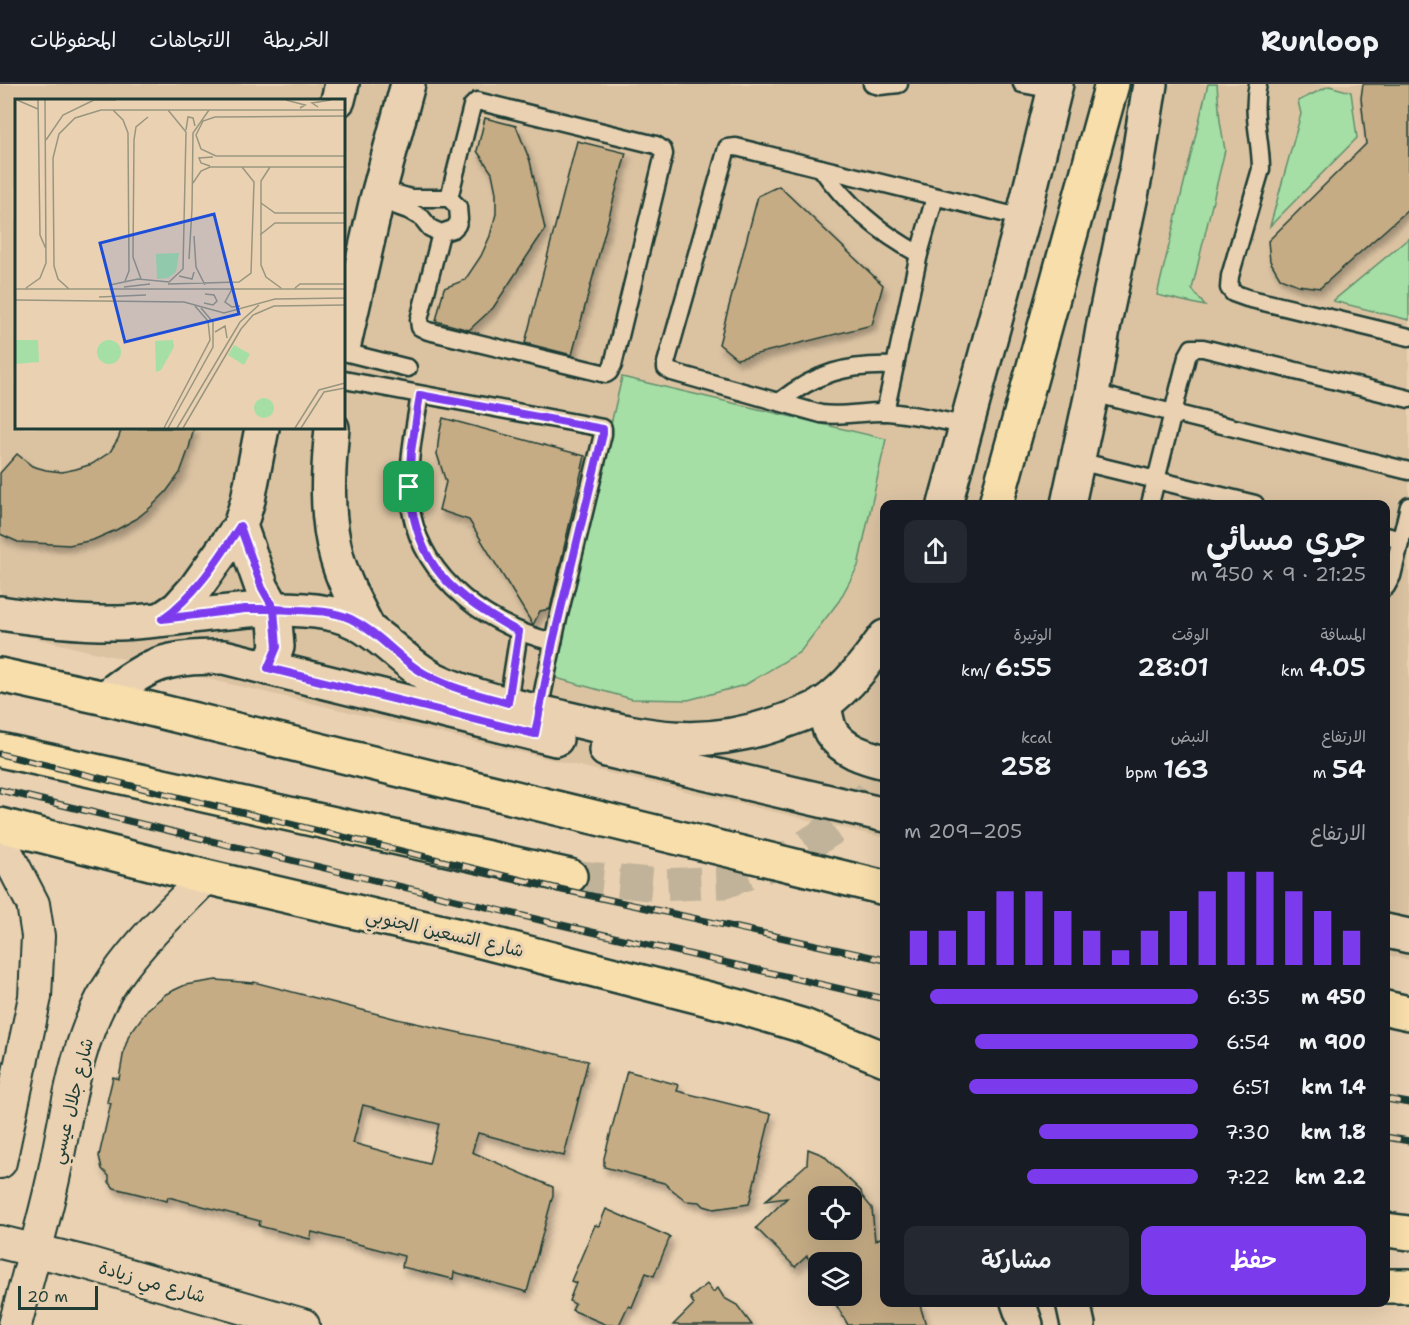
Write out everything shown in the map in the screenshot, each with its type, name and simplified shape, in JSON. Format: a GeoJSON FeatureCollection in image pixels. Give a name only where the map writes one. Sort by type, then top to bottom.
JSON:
{"type":"FeatureCollection","features":[{"type":"Feature","properties":{"kind":"highway"},"geometry":{"type":"LineString","coordinates":[[997,500],[1112,84]]}},
{"type":"Feature","properties":{"kind":"highway"},"geometry":{"type":"LineString","coordinates":[[0,675],[105,698],[880,887]]}},
{"type":"Feature","properties":{"kind":"highway"},"geometry":{"type":"LineString","coordinates":[[0,750],[570,876]]}},
{"type":"Feature","properties":{"kind":"highway","name":"شارع التسعين الجنوبي"},"geometry":{"type":"LineString","coordinates":[[0,825],[206,877],[481,941],[740,1007],[876,1050]]}},
{"type":"Feature","properties":{"kind":"highway"},"geometry":{"type":"LineString","coordinates":[[1390,1231],[1409,1233]]}},
{"type":"Feature","properties":{"kind":"highway"},"geometry":{"type":"LineString","coordinates":[[1390,1286],[1409,1286]]}},
{"type":"Feature","properties":{"kind":"street"},"geometry":{"type":"LineString","coordinates":[[338,99],[342,84]]}},
{"type":"Feature","properties":{"kind":"street"},"geometry":{"type":"LineString","coordinates":[[345,340],[378,194],[408,84]]}},
{"type":"Feature","properties":{"kind":"street"},"geometry":{"type":"LineString","coordinates":[[1069,500],[1137,167],[1150,84]]}},
{"type":"Feature","properties":{"kind":"street"},"geometry":{"type":"LineString","coordinates":[[946,500],[1023,218],[1055,87]]}},
{"type":"Feature","properties":{"kind":"street"},"geometry":{"type":"LineString","coordinates":[[1048,500],[1075,388],[1089,350],[1104,323]]}},
{"type":"Feature","properties":{"kind":"street"},"geometry":{"type":"LineString","coordinates":[[162,619],[178,608],[195,588],[240,526],[248,500],[262,429]]}},
{"type":"Feature","properties":{"kind":"street"},"geometry":{"type":"LineString","coordinates":[[332,429],[328,484],[330,516],[337,557],[351,595],[369,630]]}},
{"type":"Feature","properties":{"kind":"street"},"geometry":{"type":"LineString","coordinates":[[240,526],[262,588],[274,609],[277,647],[268,668]]}},
{"type":"Feature","properties":{"kind":"street"},"geometry":{"type":"LineString","coordinates":[[0,613],[80,623],[162,619],[245,609],[328,613],[350,619],[369,630],[419,670],[438,681],[508,703],[537,723],[682,740],[720,738],[757,730],[823,704],[858,674],[880,644]]}},
{"type":"Feature","properties":{"kind":"street"},"geometry":{"type":"LineString","coordinates":[[105,698],[130,677],[159,663],[191,657],[224,657],[537,723],[880,814]]}},
{"type":"Feature","properties":{"kind":"street"},"geometry":{"type":"LineString","coordinates":[[823,704],[831,732],[844,746],[864,757],[880,761]]}},
{"type":"Feature","properties":{"kind":"street"},"geometry":{"type":"LineString","coordinates":[[0,840],[33,904],[38,936],[34,997],[0,1162]]}},
{"type":"Feature","properties":{"kind":"street","name":"شارع جلال عيسي"},"geometry":{"type":"LineString","coordinates":[[15,1325],[53,1180],[75,1077],[88,1032],[106,992],[124,965],[144,940],[206,877]]}},
{"type":"Feature","properties":{"kind":"street"},"geometry":{"type":"LineString","coordinates":[[1390,932],[1409,936]]}},
{"type":"Feature","properties":{"kind":"street","name":"شارع مي زيادة"},"geometry":{"type":"LineString","coordinates":[[0,1242],[303,1325]]}},
{"type":"Feature","properties":{"kind":"street"},"geometry":{"type":"LineString","coordinates":[[1020,1307],[1026,1325]]}},
{"type":"Feature","properties":{"kind":"street"},"geometry":{"type":"LineString","coordinates":[[1074,1307],[1078,1325]]}},
{"type":"Feature","properties":{"kind":"lane"},"geometry":{"type":"LineString","coordinates":[[872,84],[880,86],[899,84]]}},
{"type":"Feature","properties":{"kind":"lane"},"geometry":{"type":"LineString","coordinates":[[1022,84],[1055,87]]}},
{"type":"Feature","properties":{"kind":"lane"},"geometry":{"type":"LineString","coordinates":[[1257,84],[1254,99],[1261,169],[1230,276],[1230,288],[1233,293],[1247,298],[1409,338]]}},
{"type":"Feature","properties":{"kind":"lane"},"geometry":{"type":"LineString","coordinates":[[441,233],[419,320],[420,327],[439,334],[606,374],[613,365],[664,154],[663,150],[656,145],[477,101],[472,106],[449,198]]}},
{"type":"Feature","properties":{"kind":"lane"},"geometry":{"type":"LineString","coordinates":[[967,426],[914,415],[885,412],[831,416],[672,372],[666,368],[666,363],[727,148],[736,147],[1023,218]]}},
{"type":"Feature","properties":{"kind":"lane"},"geometry":{"type":"LineString","coordinates":[[821,168],[861,214],[895,241],[919,254]]}},
{"type":"Feature","properties":{"kind":"lane"},"geometry":{"type":"LineString","coordinates":[[378,194],[411,198],[449,198],[458,207],[459,219],[453,229],[441,233],[430,228],[422,218],[378,194]]}},
{"type":"Feature","properties":{"kind":"lane"},"geometry":{"type":"LineString","coordinates":[[885,412],[919,254],[935,197]]}},
{"type":"Feature","properties":{"kind":"lane"},"geometry":{"type":"LineString","coordinates":[[1151,500],[1189,351],[1192,348],[1197,347],[1409,399]]}},
{"type":"Feature","properties":{"kind":"lane"},"geometry":{"type":"LineString","coordinates":[[345,352],[408,368]]}},
{"type":"Feature","properties":{"kind":"lane"},"geometry":{"type":"LineString","coordinates":[[779,402],[798,387],[821,375],[844,368],[894,366]]}},
{"type":"Feature","properties":{"kind":"lane"},"geometry":{"type":"LineString","coordinates":[[345,380],[603,429],[553,642],[537,723]]}},
{"type":"Feature","properties":{"kind":"lane"},"geometry":{"type":"LineString","coordinates":[[1092,393],[1409,471]]}},
{"type":"Feature","properties":{"kind":"lane"},"geometry":{"type":"LineString","coordinates":[[420,395],[411,452],[409,487],[412,513],[424,551],[446,583],[479,610],[519,632],[553,642]]}},
{"type":"Feature","properties":{"kind":"lane"},"geometry":{"type":"LineString","coordinates":[[1078,461],[1238,500]]}},
{"type":"Feature","properties":{"kind":"lane"},"geometry":{"type":"LineString","coordinates":[[1390,582],[1393,538],[1409,506]]}},
{"type":"Feature","properties":{"kind":"lane"},"geometry":{"type":"LineString","coordinates":[[508,703],[519,632]]}},
{"type":"Feature","properties":{"kind":"shaded area"},"geometry":{"type":"Polygon","coordinates":[[[0,84],[1409,84],[1409,960],[1390,956],[1390,500],[880,500],[880,837],[0,630],[0,84]]]}},
{"type":"Feature","properties":{"kind":"green space"},"geometry":{"type":"Polygon","coordinates":[[[1208,84],[1217,84],[1225,150],[1192,289],[1205,306],[1157,295],[1208,84]]]}},
{"type":"Feature","properties":{"kind":"green space"},"geometry":{"type":"Polygon","coordinates":[[[1329,86],[1351,92],[1357,138],[1270,226],[1301,114],[1298,101],[1329,86]]]}},
{"type":"Feature","properties":{"kind":"green space"},"geometry":{"type":"Polygon","coordinates":[[[1409,238],[1409,320],[1333,301],[1409,238]]]}},
{"type":"Feature","properties":{"kind":"green space"},"geometry":{"type":"Polygon","coordinates":[[[622,377],[886,439],[858,566],[839,601],[800,652],[745,685],[688,700],[632,699],[552,677],[622,377]]]}},
{"type":"Feature","properties":{"kind":"building"},"geometry":{"type":"Polygon","coordinates":[[[1363,84],[1409,84],[1409,209],[1320,288],[1298,285],[1280,278],[1270,261],[1268,241],[1366,144],[1361,98],[1363,84]]]}},
{"type":"Feature","properties":{"kind":"building"},"geometry":{"type":"Polygon","coordinates":[[[485,118],[516,126],[530,161],[545,229],[493,308],[469,330],[436,321],[444,288],[465,280],[481,256],[496,214],[496,193],[492,173],[477,151],[485,118]]]}},
{"type":"Feature","properties":{"kind":"building"},"geometry":{"type":"Polygon","coordinates":[[[577,141],[626,153],[572,355],[525,343],[577,141]]]}},
{"type":"Feature","properties":{"kind":"building"},"geometry":{"type":"Polygon","coordinates":[[[779,186],[883,285],[872,325],[737,359],[719,344],[758,196],[779,186]]]}},
{"type":"Feature","properties":{"kind":"building"},"geometry":{"type":"Polygon","coordinates":[[[443,418],[585,456],[550,609],[540,611],[533,625],[469,520],[439,510],[446,482],[437,454],[443,418]]]}},
{"type":"Feature","properties":{"kind":"building"},"geometry":{"type":"Polygon","coordinates":[[[122,429],[194,429],[180,473],[166,492],[136,519],[116,530],[93,540],[69,545],[18,542],[0,534],[0,473],[17,454],[32,466],[62,472],[92,464],[110,452],[122,429]]]}},
{"type":"Feature","properties":{"kind":"building"},"geometry":{"type":"Polygon","coordinates":[[[216,980],[254,982],[397,1019],[588,1061],[564,1156],[478,1133],[472,1152],[553,1187],[553,1195],[527,1292],[454,1272],[453,1279],[402,1267],[404,1256],[312,1232],[310,1239],[259,1226],[260,1221],[168,1197],[167,1201],[114,1188],[109,1182],[109,1176],[102,1169],[99,1156],[111,1103],[107,1102],[113,1077],[119,1079],[129,1035],[148,1009],[166,994],[185,985],[216,980]],[[363,1105],[353,1143],[429,1164],[439,1124],[363,1105]]]}},
{"type":"Feature","properties":{"kind":"building"},"geometry":{"type":"Polygon","coordinates":[[[627,1071],[679,1085],[677,1091],[771,1114],[749,1204],[714,1209],[700,1202],[686,1201],[664,1183],[604,1167],[604,1158],[627,1071]]]}},
{"type":"Feature","properties":{"kind":"building"},"geometry":{"type":"Polygon","coordinates":[[[808,1149],[823,1155],[856,1186],[808,1186],[808,1240],[862,1240],[862,1196],[872,1208],[875,1241],[880,1238],[880,1307],[921,1307],[926,1325],[848,1325],[837,1306],[862,1306],[862,1252],[808,1252],[808,1258],[807,1256],[795,1267],[756,1228],[787,1198],[765,1201],[807,1164],[808,1149]]]}},
{"type":"Feature","properties":{"kind":"building"},"geometry":{"type":"Polygon","coordinates":[[[606,1209],[670,1237],[654,1276],[646,1273],[632,1307],[628,1306],[619,1325],[607,1325],[572,1310],[575,1304],[569,1301],[576,1283],[571,1281],[595,1225],[599,1226],[606,1209]]]}},
{"type":"Feature","properties":{"kind":"building"},"geometry":{"type":"Polygon","coordinates":[[[707,1284],[713,1292],[718,1288],[724,1298],[737,1305],[752,1325],[673,1325],[694,1304],[690,1298],[707,1284]]]}},
{"type":"Feature","properties":{"kind":"tunnel"},"geometry":{"type":"LineString","coordinates":[[570,876],[659,885],[725,882],[789,857],[846,820],[880,785]]}},
{"type":"Feature","properties":{"kind":"railway"},"geometry":{"type":"LineString","coordinates":[[0,754],[555,888],[880,959]]}},
{"type":"Feature","properties":{"kind":"railway"},"geometry":{"type":"LineString","coordinates":[[0,790],[544,921],[880,998]]}},
{"type":"Feature","properties":{"kind":"railway"},"geometry":{"type":"LineString","coordinates":[[1390,1100],[1409,1103]]}},
{"type":"Feature","properties":{"kind":"railway"},"geometry":{"type":"LineString","coordinates":[[1390,1138],[1409,1141]]}},
{"type":"Feature","properties":{"kind":"route"},"geometry":{"type":"LineString","coordinates":[[409,487],[411,452],[420,395],[598,426],[603,429],[553,642],[535,734],[268,668],[277,647],[274,609],[245,609],[162,619],[178,608],[195,588],[240,526],[262,588],[274,609],[328,613],[350,619],[386,642],[419,670],[438,681],[508,703],[519,632],[479,610],[446,583],[424,551],[412,513],[409,487]]}}]}
